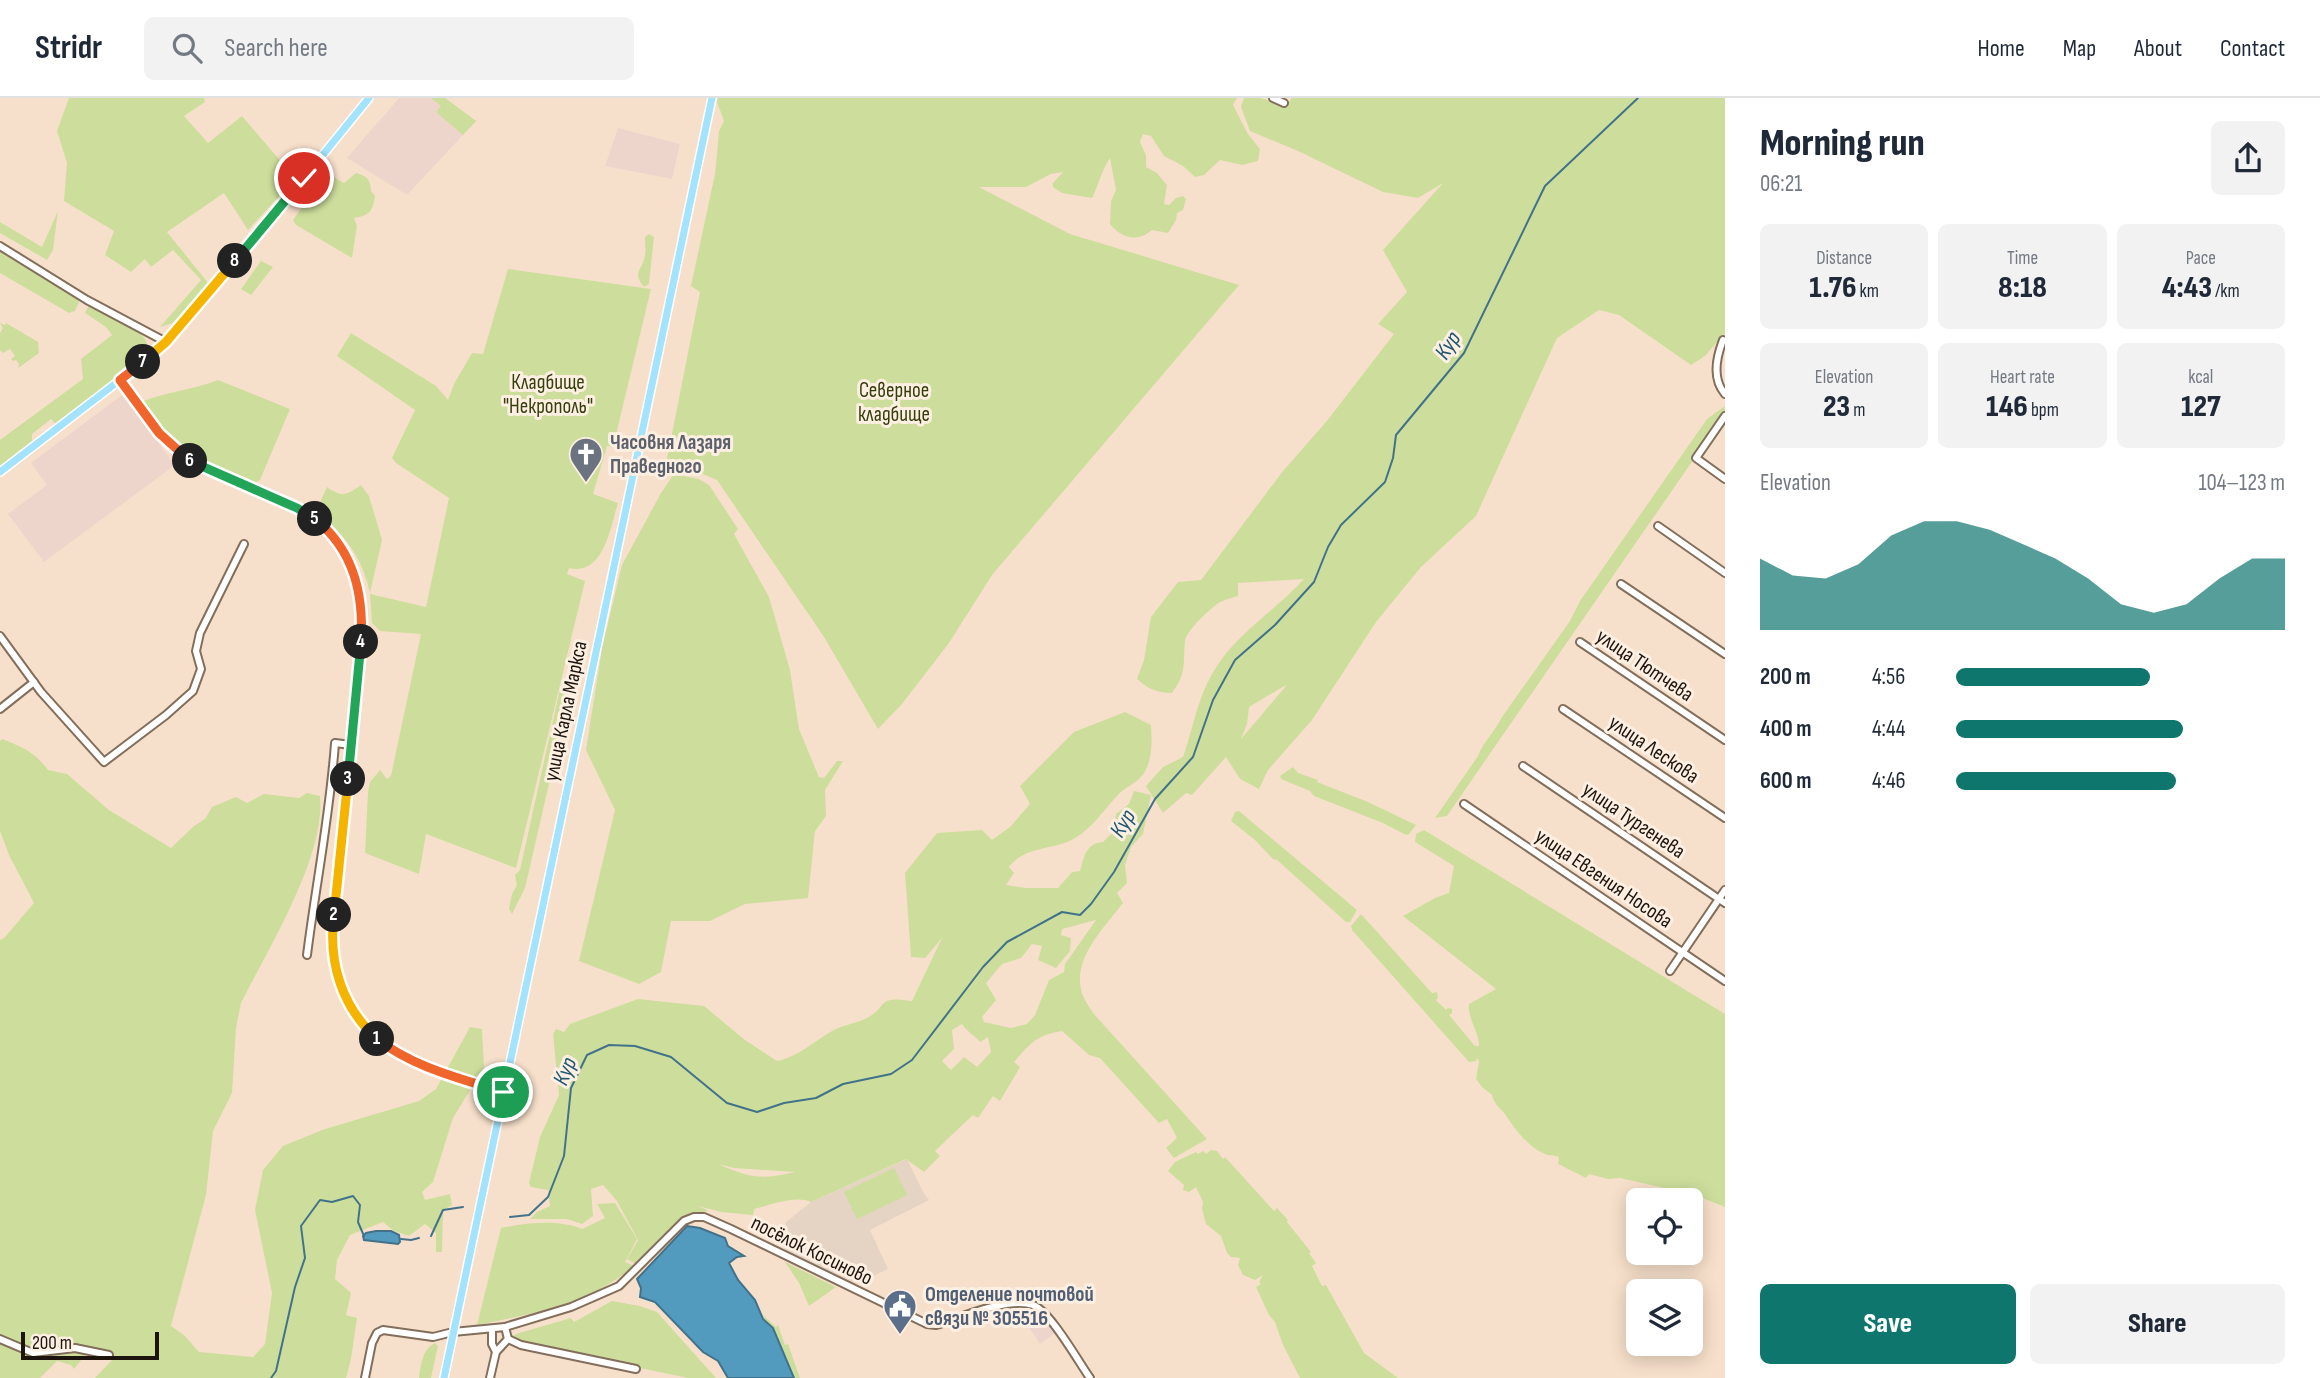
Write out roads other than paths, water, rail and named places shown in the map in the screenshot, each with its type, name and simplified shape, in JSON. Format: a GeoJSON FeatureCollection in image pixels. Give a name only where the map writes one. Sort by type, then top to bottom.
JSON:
{"type":"FeatureCollection","features":[{"type":"Feature","properties":{"kind":"main road"},"geometry":{"type":"LineString","coordinates":[[0,472],[166,342],[369,98]]}},
{"type":"Feature","properties":{"kind":"main road","name":"улица Карла Маркса"},"geometry":{"type":"LineString","coordinates":[[444,1378],[712,98]]}},
{"type":"Feature","properties":{"kind":"main road"},"geometry":{"type":"LineString","coordinates":[[120,380],[159,433],[182,456],[216,474],[297,508],[323,526],[348,557],[358,583],[362,622],[332,927],[336,971],[345,998],[365,1028],[405,1059],[503,1092]]}},
{"type":"Feature","properties":{"kind":"street"},"geometry":{"type":"LineString","coordinates":[[1273,98],[1284,103]]}},
{"type":"Feature","properties":{"kind":"street"},"geometry":{"type":"LineString","coordinates":[[0,246],[87,300],[166,342]]}},
{"type":"Feature","properties":{"kind":"street"},"geometry":{"type":"LineString","coordinates":[[1723,340],[1716,378],[1725,394]]}},
{"type":"Feature","properties":{"kind":"street"},"geometry":{"type":"LineString","coordinates":[[1725,416],[1696,458],[1725,479]]}},
{"type":"Feature","properties":{"kind":"street"},"geometry":{"type":"LineString","coordinates":[[1658,526],[1725,573]]}},
{"type":"Feature","properties":{"kind":"street"},"geometry":{"type":"LineString","coordinates":[[0,636],[34,682],[104,762],[192,691],[201,669],[196,651],[200,633],[244,544]]}},
{"type":"Feature","properties":{"kind":"street"},"geometry":{"type":"LineString","coordinates":[[1621,584],[1725,654]]}},
{"type":"Feature","properties":{"kind":"street","name":"улица Тютчева"},"geometry":{"type":"LineString","coordinates":[[1580,642],[1725,740]]}},
{"type":"Feature","properties":{"kind":"street"},"geometry":{"type":"LineString","coordinates":[[0,709],[34,682]]}},
{"type":"Feature","properties":{"kind":"street","name":"улица Лескова"},"geometry":{"type":"LineString","coordinates":[[1563,709],[1725,818]]}},
{"type":"Feature","properties":{"kind":"street"},"geometry":{"type":"LineString","coordinates":[[307,954],[330,805],[335,743],[351,745]]}},
{"type":"Feature","properties":{"kind":"street","name":"улица Тургенева"},"geometry":{"type":"LineString","coordinates":[[1523,766],[1722,901]]}},
{"type":"Feature","properties":{"kind":"street","name":"улица Евгения Носова"},"geometry":{"type":"LineString","coordinates":[[1464,804],[1725,981]]}},
{"type":"Feature","properties":{"kind":"street"},"geometry":{"type":"LineString","coordinates":[[1670,971],[1722,901],[1725,890]]}},
{"type":"Feature","properties":{"kind":"street","name":"посёлок Косиново"},"geometry":{"type":"LineString","coordinates":[[365,1378],[372,1343],[377,1333],[383,1330],[433,1336],[492,1329],[571,1307],[619,1286],[635,1273],[684,1221],[694,1217],[704,1217],[731,1229],[927,1324],[936,1325],[1020,1302],[1034,1305],[1047,1315],[1090,1378]]}},
{"type":"Feature","properties":{"kind":"street"},"geometry":{"type":"LineString","coordinates":[[505,1327],[508,1339]]}},
{"type":"Feature","properties":{"kind":"street"},"geometry":{"type":"LineString","coordinates":[[492,1329],[492,1345],[496,1352]]}},
{"type":"Feature","properties":{"kind":"street"},"geometry":{"type":"LineString","coordinates":[[0,1339],[33,1353],[75,1348],[109,1355]]}},
{"type":"Feature","properties":{"kind":"street"},"geometry":{"type":"LineString","coordinates":[[490,1378],[496,1352],[508,1339]]}},
{"type":"Feature","properties":{"kind":"street"},"geometry":{"type":"LineString","coordinates":[[508,1339],[521,1345],[636,1369]]}},
{"type":"Feature","properties":{"kind":"water"},"geometry":{"type":"Polygon","coordinates":[[[687,1226],[725,1238],[728,1246],[744,1256],[729,1263],[738,1280],[755,1300],[763,1319],[773,1328],[794,1378],[728,1378],[718,1361],[703,1352],[655,1302],[640,1297],[641,1288],[637,1279],[687,1226]]]}},
{"type":"Feature","properties":{"kind":"water"},"geometry":{"type":"Polygon","coordinates":[[[391,1231],[399,1235],[400,1242],[398,1244],[364,1240],[366,1233],[391,1231]]]}},
{"type":"Feature","properties":{"kind":"waterway","name":"Кур"},"geometry":{"type":"LineString","coordinates":[[510,1217],[529,1215],[548,1197],[564,1156],[571,1088],[587,1055],[609,1045],[635,1046],[671,1057],[727,1103],[757,1112],[784,1103],[816,1098],[843,1084],[891,1074],[912,1060],[983,967],[1007,942],[1062,912],[1080,915],[1114,872],[1155,799],[1193,757],[1213,700],[1235,660],[1275,625],[1314,582],[1328,547],[1341,525],[1385,482],[1393,458],[1396,435],[1464,353],[1545,186],[1638,98]]}},
{"type":"Feature","properties":{"kind":"waterway","name":"Кур"},"geometry":{"type":"LineString","coordinates":[[271,1378],[276,1371],[295,1287],[305,1258],[301,1226],[320,1200],[332,1202],[353,1196],[360,1205],[358,1222],[364,1236]]}},
{"type":"Feature","properties":{"kind":"waterway"},"geometry":{"type":"LineString","coordinates":[[431,1236],[443,1210],[463,1207]]}},
{"type":"Feature","properties":{"kind":"waterway","name":"Кур"},"geometry":{"type":"LineString","coordinates":[[401,1239],[419,1238]]}},
{"type":"Feature","properties":{"kind":"place","name":"Часовня Лазаря Праведного"},"geometry":{"type":"Point","coordinates":[586,484]}},
{"type":"Feature","properties":{"kind":"place","name":"Отделение почтовой связи № 305516"},"geometry":{"type":"Point","coordinates":[900,1336]}},
{"type":"Feature","properties":{"kind":"park label","name":"Кладбище \"Некрополь\""},"geometry":{"type":"Point","coordinates":[548,394]}},
{"type":"Feature","properties":{"kind":"park label","name":"Северное кладбище"},"geometry":{"type":"Point","coordinates":[894,402]}}]}
